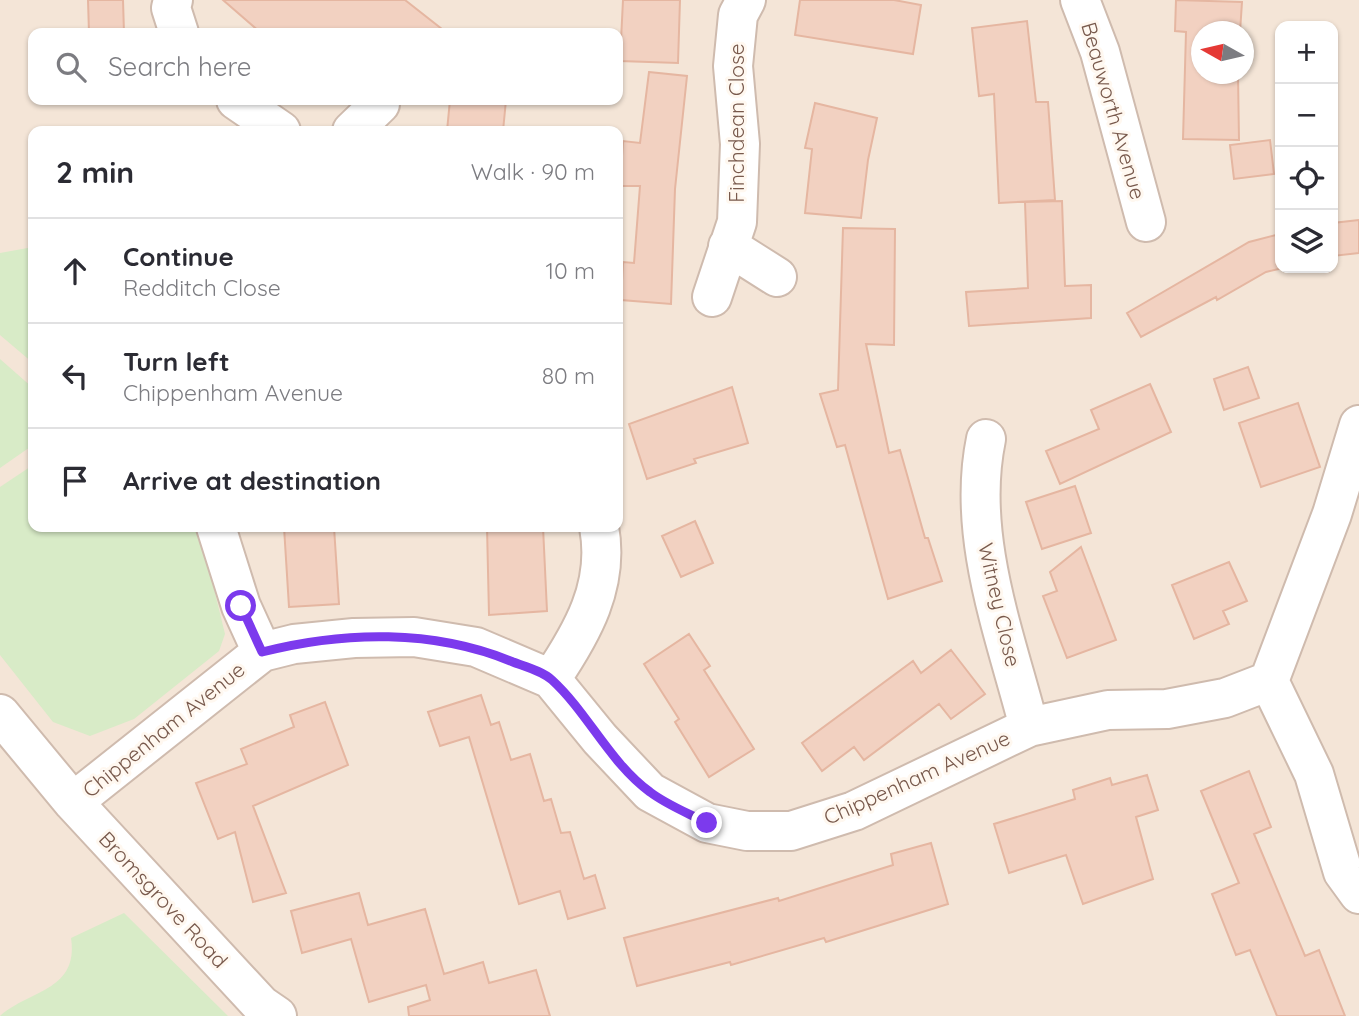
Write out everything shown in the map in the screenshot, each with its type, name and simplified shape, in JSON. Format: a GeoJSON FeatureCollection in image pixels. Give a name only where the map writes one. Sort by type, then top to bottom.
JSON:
{"type":"FeatureCollection","features":[{"type":"Feature","properties":{"kind":"street"},"geometry":{"type":"LineString","coordinates":[[173,0],[172,8],[178,28]]}},
{"type":"Feature","properties":{"kind":"street","name":"Finchdean Close"},"geometry":{"type":"LineString","coordinates":[[712,297],[737,222],[740,144],[733,66],[738,15],[746,0]]}},
{"type":"Feature","properties":{"kind":"street","name":"Beauworth Avenue"},"geometry":{"type":"LineString","coordinates":[[1080,0],[1100,52],[1146,222]]}},
{"type":"Feature","properties":{"kind":"street"},"geometry":{"type":"LineString","coordinates":[[243,105],[274,126]]}},
{"type":"Feature","properties":{"kind":"street"},"geometry":{"type":"LineString","coordinates":[[357,126],[379,105]]}},
{"type":"Feature","properties":{"kind":"street"},"geometry":{"type":"LineString","coordinates":[[729,246],[777,277]]}},
{"type":"Feature","properties":{"kind":"street"},"geometry":{"type":"LineString","coordinates":[[1359,425],[1332,514],[1269,681],[1314,774],[1343,872],[1359,894]]}},
{"type":"Feature","properties":{"kind":"street","name":"Witney Close"},"geometry":{"type":"LineString","coordinates":[[986,439],[982,459],[983,550],[1029,727]]}},
{"type":"Feature","properties":{"kind":"street"},"geometry":{"type":"LineString","coordinates":[[218,532],[241,606],[262,652]]}},
{"type":"Feature","properties":{"kind":"street"},"geometry":{"type":"LineString","coordinates":[[551,679],[579,639],[597,593],[602,545],[599,532]]}},
{"type":"Feature","properties":{"kind":"street","name":"Chippenham Avenue"},"geometry":{"type":"LineString","coordinates":[[74,802],[262,652],[294,644],[354,638],[414,637],[477,647],[551,679],[600,739],[650,792],[707,823],[747,831],[792,831],[854,811],[1029,727],[1108,710],[1167,709],[1226,698],[1269,681]]}},
{"type":"Feature","properties":{"kind":"street","name":"Bromsgrove Road"},"geometry":{"type":"LineString","coordinates":[[0,714],[74,802],[261,1005],[277,1016]]}},
{"type":"Feature","properties":{"kind":"shaded area"},"geometry":{"type":"Polygon","coordinates":[[[0,0],[1359,0],[1359,1016],[0,1016],[0,0]]]}},
{"type":"Feature","properties":{"kind":"green space"},"geometry":{"type":"Polygon","coordinates":[[[28,248],[28,359],[0,335],[0,253],[28,248]]]}},
{"type":"Feature","properties":{"kind":"green space"},"geometry":{"type":"Polygon","coordinates":[[[0,359],[28,384],[28,448],[0,468],[0,359]]]}},
{"type":"Feature","properties":{"kind":"green space"},"geometry":{"type":"Polygon","coordinates":[[[28,468],[28,532],[200,532],[225,634],[219,651],[134,719],[90,736],[53,722],[0,655],[0,487],[28,468]]]}},
{"type":"Feature","properties":{"kind":"green space"},"geometry":{"type":"Polygon","coordinates":[[[124,913],[228,1016],[0,1016],[60,979],[71,956],[71,938],[124,913]]]}},
{"type":"Feature","properties":{"kind":"building"},"geometry":{"type":"Polygon","coordinates":[[[88,0],[123,0],[124,28],[89,28],[88,0]]]}},
{"type":"Feature","properties":{"kind":"building"},"geometry":{"type":"Polygon","coordinates":[[[223,0],[405,0],[441,28],[255,28],[223,0]]]}},
{"type":"Feature","properties":{"kind":"building"},"geometry":{"type":"Polygon","coordinates":[[[623,0],[680,0],[678,63],[623,61],[623,0]]]}},
{"type":"Feature","properties":{"kind":"building"},"geometry":{"type":"Polygon","coordinates":[[[800,0],[894,0],[921,5],[913,54],[795,35],[800,0]]]}},
{"type":"Feature","properties":{"kind":"building"},"geometry":{"type":"Polygon","coordinates":[[[1176,0],[1242,2],[1241,21],[1191,21],[1191,84],[1238,84],[1239,140],[1183,139],[1186,32],[1175,31],[1176,0]]]}},
{"type":"Feature","properties":{"kind":"building"},"geometry":{"type":"Polygon","coordinates":[[[1027,21],[1036,102],[1048,102],[1055,200],[999,203],[994,94],[979,96],[972,28],[1027,21]]]}},
{"type":"Feature","properties":{"kind":"building"},"geometry":{"type":"Polygon","coordinates":[[[649,72],[687,76],[675,189],[671,304],[623,300],[623,262],[634,263],[640,186],[623,186],[623,141],[640,143],[649,72]]]}},
{"type":"Feature","properties":{"kind":"building"},"geometry":{"type":"Polygon","coordinates":[[[815,103],[877,118],[868,160],[861,218],[805,213],[812,149],[805,148],[815,103]]]}},
{"type":"Feature","properties":{"kind":"building"},"geometry":{"type":"Polygon","coordinates":[[[450,105],[506,105],[503,126],[447,126],[450,105]]]}},
{"type":"Feature","properties":{"kind":"building"},"geometry":{"type":"Polygon","coordinates":[[[1270,140],[1274,174],[1234,179],[1230,145],[1270,140]]]}},
{"type":"Feature","properties":{"kind":"building"},"geometry":{"type":"Polygon","coordinates":[[[1062,201],[1065,286],[1091,285],[1091,318],[969,326],[966,292],[1028,288],[1025,202],[1062,201]]]}},
{"type":"Feature","properties":{"kind":"building"},"geometry":{"type":"Polygon","coordinates":[[[1359,220],[1359,253],[1338,255],[1338,222],[1359,220]]]}},
{"type":"Feature","properties":{"kind":"building"},"geometry":{"type":"Polygon","coordinates":[[[843,228],[895,229],[894,345],[866,344],[889,453],[900,450],[925,538],[928,538],[942,581],[888,599],[845,445],[837,447],[820,394],[838,390],[843,228]]]}},
{"type":"Feature","properties":{"kind":"building"},"geometry":{"type":"Polygon","coordinates":[[[1275,235],[1275,270],[1266,272],[1217,300],[1216,297],[1141,337],[1127,313],[1249,242],[1275,235]]]}},
{"type":"Feature","properties":{"kind":"building"},"geometry":{"type":"Polygon","coordinates":[[[1248,367],[1259,398],[1224,410],[1214,379],[1248,367]]]}},
{"type":"Feature","properties":{"kind":"building"},"geometry":{"type":"Polygon","coordinates":[[[1150,384],[1171,432],[1060,484],[1046,451],[1099,429],[1091,410],[1150,384]]]}},
{"type":"Feature","properties":{"kind":"building"},"geometry":{"type":"Polygon","coordinates":[[[732,387],[748,443],[694,459],[696,463],[647,479],[629,424],[732,387]]]}},
{"type":"Feature","properties":{"kind":"building"},"geometry":{"type":"Polygon","coordinates":[[[1298,403],[1320,467],[1261,487],[1239,423],[1298,403]]]}},
{"type":"Feature","properties":{"kind":"building"},"geometry":{"type":"Polygon","coordinates":[[[1075,486],[1091,533],[1042,549],[1026,502],[1075,486]]]}},
{"type":"Feature","properties":{"kind":"building"},"geometry":{"type":"Polygon","coordinates":[[[695,521],[713,563],[681,577],[662,536],[695,521]]]}},
{"type":"Feature","properties":{"kind":"building"},"geometry":{"type":"Polygon","coordinates":[[[284,532],[334,532],[339,604],[289,607],[284,532]]]}},
{"type":"Feature","properties":{"kind":"building"},"geometry":{"type":"Polygon","coordinates":[[[487,532],[543,532],[547,611],[489,615],[487,532]]]}},
{"type":"Feature","properties":{"kind":"building"},"geometry":{"type":"Polygon","coordinates":[[[1081,547],[1116,640],[1067,658],[1043,596],[1057,591],[1050,572],[1081,547]]]}},
{"type":"Feature","properties":{"kind":"building"},"geometry":{"type":"Polygon","coordinates":[[[1229,562],[1247,601],[1223,611],[1229,624],[1194,639],[1172,585],[1229,562]]]}},
{"type":"Feature","properties":{"kind":"building"},"geometry":{"type":"Polygon","coordinates":[[[689,634],[710,666],[704,670],[754,749],[709,777],[675,722],[679,719],[644,664],[689,634]]]}},
{"type":"Feature","properties":{"kind":"building"},"geometry":{"type":"Polygon","coordinates":[[[951,650],[985,694],[951,719],[939,704],[864,760],[854,747],[822,771],[802,743],[913,661],[921,673],[951,650]]]}},
{"type":"Feature","properties":{"kind":"building"},"geometry":{"type":"Polygon","coordinates":[[[481,695],[491,725],[499,722],[511,760],[530,754],[544,801],[551,799],[561,833],[570,832],[584,879],[595,875],[605,908],[568,919],[560,891],[519,904],[469,737],[440,746],[428,712],[481,695]]]}},
{"type":"Feature","properties":{"kind":"building"},"geometry":{"type":"Polygon","coordinates":[[[325,702],[348,765],[253,806],[286,893],[253,902],[235,832],[218,839],[196,783],[247,764],[241,749],[294,727],[290,715],[325,702]]]}},
{"type":"Feature","properties":{"kind":"building"},"geometry":{"type":"Polygon","coordinates":[[[1249,771],[1271,827],[1254,834],[1305,956],[1319,950],[1345,1016],[1277,1016],[1250,950],[1236,955],[1212,894],[1239,883],[1201,791],[1249,771]]]}},
{"type":"Feature","properties":{"kind":"building"},"geometry":{"type":"Polygon","coordinates":[[[1147,775],[1158,810],[1136,817],[1153,879],[1083,904],[1066,855],[1009,873],[994,824],[1075,799],[1073,790],[1110,778],[1112,785],[1147,775]]]}},
{"type":"Feature","properties":{"kind":"building"},"geometry":{"type":"Polygon","coordinates":[[[931,843],[948,904],[826,942],[824,938],[731,965],[730,962],[637,986],[624,938],[778,898],[779,901],[893,865],[891,854],[931,843]]]}},
{"type":"Feature","properties":{"kind":"building"},"geometry":{"type":"Polygon","coordinates":[[[359,893],[368,925],[425,909],[444,974],[483,962],[489,983],[536,970],[550,1016],[409,1016],[408,1007],[430,1000],[426,985],[369,1002],[351,939],[302,953],[291,911],[359,893]]]}},
{"type":"Feature","properties":{"kind":"route"},"geometry":{"type":"LineString","coordinates":[[241,606],[262,652],[294,644],[354,638],[414,637],[477,647],[535,670],[551,679],[600,739],[650,792],[707,823]]}}]}
